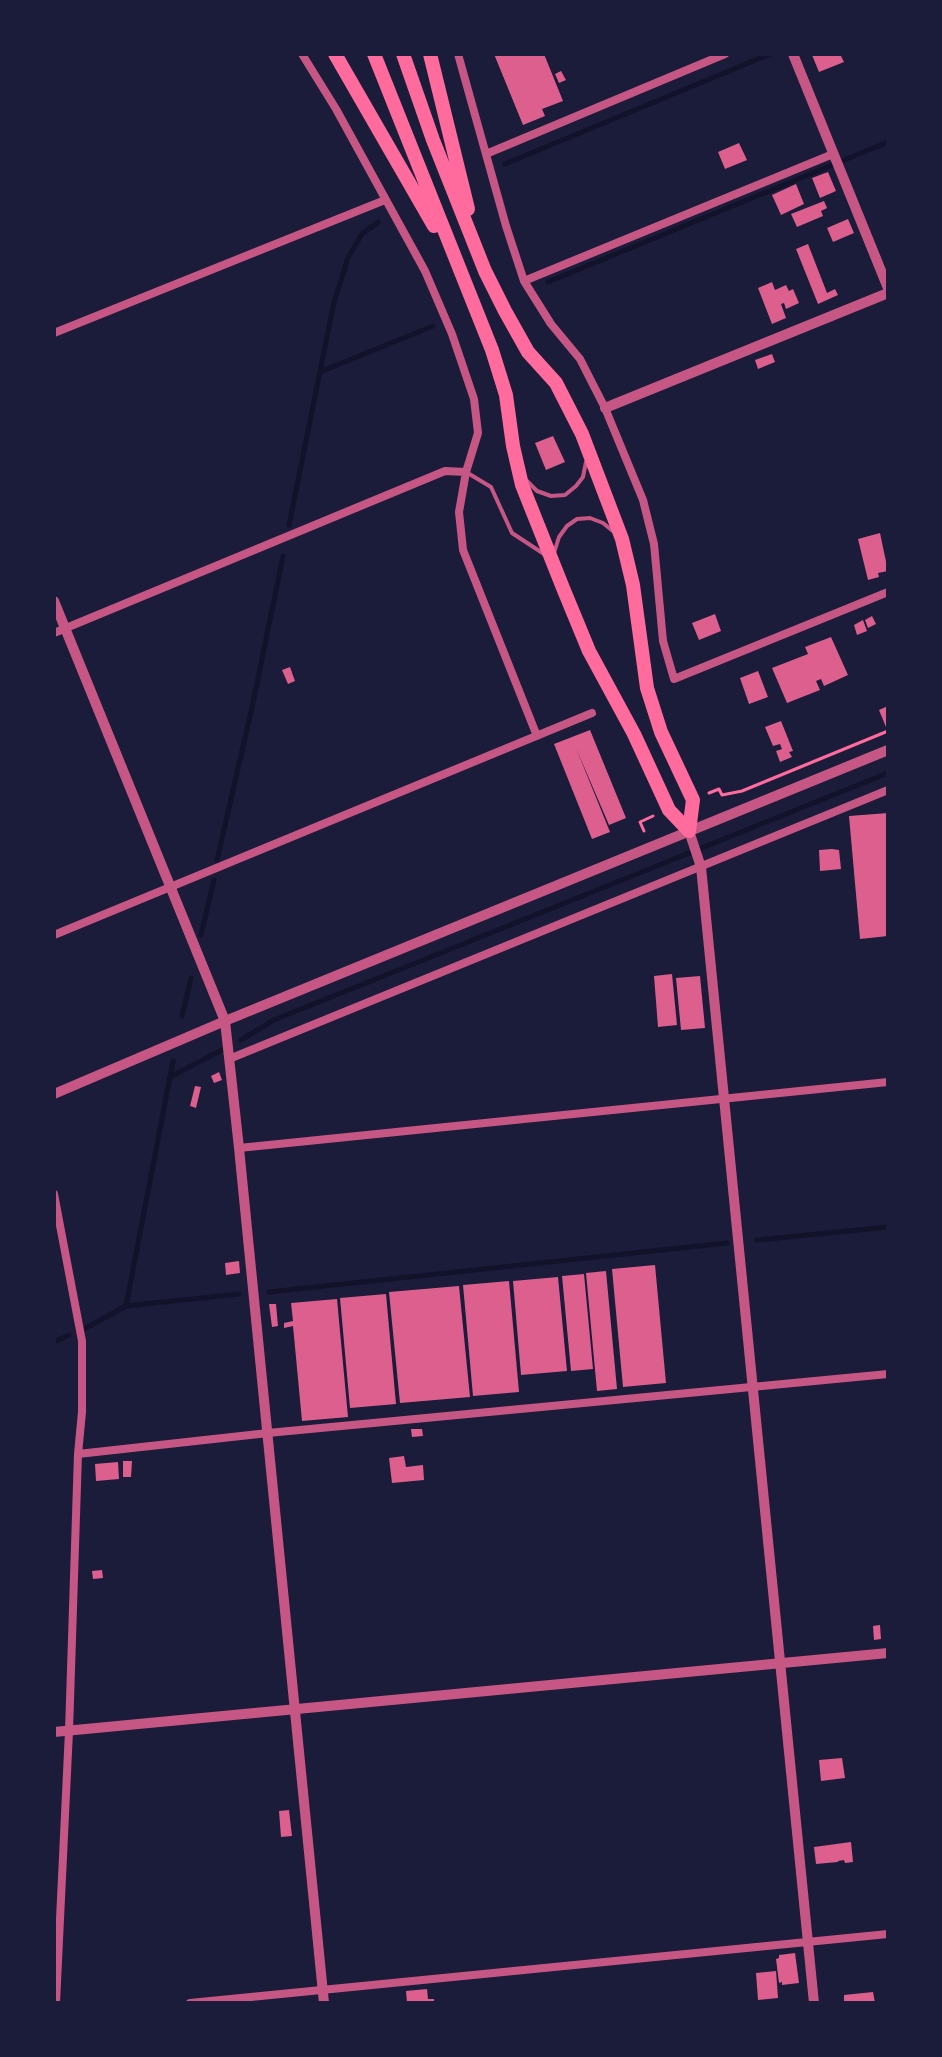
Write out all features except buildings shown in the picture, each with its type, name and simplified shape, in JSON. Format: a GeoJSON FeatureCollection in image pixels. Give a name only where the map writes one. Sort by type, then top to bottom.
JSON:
{"type":"FeatureCollection","features":[{"type":"Feature","properties":{"kind":"highway"},"geometry":{"type":"LineString","coordinates":[[335,54],[458,268]]}},
{"type":"Feature","properties":{"kind":"highway"},"geometry":{"type":"LineString","coordinates":[[374,54],[492,350],[506,395],[522,485],[552,560],[589,651],[634,734],[669,810],[691,836]]}},
{"type":"Feature","properties":{"kind":"highway"},"geometry":{"type":"LineString","coordinates":[[403,54],[481,261],[528,352],[556,383],[588,448],[622,539],[633,585],[647,688],[661,732],[693,800],[691,836]]}},
{"type":"Feature","properties":{"kind":"highway"},"geometry":{"type":"LineString","coordinates":[[430,54],[481,261]]}},
{"type":"Feature","properties":{"kind":"street"},"geometry":{"type":"LineString","coordinates":[[302,54],[336,109],[425,271],[452,334],[474,399],[478,433],[466,472],[459,512],[463,550],[537,736]]}},
{"type":"Feature","properties":{"kind":"street"},"geometry":{"type":"LineString","coordinates":[[458,54],[524,281],[551,324],[580,359],[605,408],[643,500],[654,544],[663,641],[674,679],[888,592]]}},
{"type":"Feature","properties":{"kind":"street"},"geometry":{"type":"LineString","coordinates":[[486,154],[725,54]]}},
{"type":"Feature","properties":{"kind":"street"},"geometry":{"type":"LineString","coordinates":[[605,408],[888,291],[793,54]]}},
{"type":"Feature","properties":{"kind":"street"},"geometry":{"type":"LineString","coordinates":[[524,281],[833,154]]}},
{"type":"Feature","properties":{"kind":"street"},"geometry":{"type":"LineString","coordinates":[[54,333],[385,200]]}},
{"type":"Feature","properties":{"kind":"street"},"geometry":{"type":"LineString","coordinates":[[54,633],[445,471],[466,472]]}},
{"type":"Feature","properties":{"kind":"street"},"geometry":{"type":"LineString","coordinates":[[54,601],[225,1021],[324,2003]]}},
{"type":"Feature","properties":{"kind":"street"},"geometry":{"type":"LineString","coordinates":[[54,935],[592,713]]}},
{"type":"Feature","properties":{"kind":"street"},"geometry":{"type":"LineString","coordinates":[[54,1094],[225,1021],[691,836],[888,750]]}},
{"type":"Feature","properties":{"kind":"street"},"geometry":{"type":"LineString","coordinates":[[229,1059],[700,862],[888,790]]}},
{"type":"Feature","properties":{"kind":"street"},"geometry":{"type":"LineString","coordinates":[[691,836],[700,862],[726,1098],[814,2003]]}},
{"type":"Feature","properties":{"kind":"street"},"geometry":{"type":"LineString","coordinates":[[239,1148],[888,1082]]}},
{"type":"Feature","properties":{"kind":"street"},"geometry":{"type":"LineString","coordinates":[[54,1194],[82,1341],[82,1412],[56,2003]]}},
{"type":"Feature","properties":{"kind":"street"},"geometry":{"type":"LineString","coordinates":[[78,1454],[888,1374]]}},
{"type":"Feature","properties":{"kind":"street"},"geometry":{"type":"LineString","coordinates":[[54,1732],[888,1653]]}},
{"type":"Feature","properties":{"kind":"street"},"geometry":{"type":"LineString","coordinates":[[190,2003],[888,1934]]}},
{"type":"Feature","properties":{"kind":"lane"},"geometry":{"type":"LineString","coordinates":[[517,463],[537,491],[551,496],[565,495],[583,477],[588,448]]}},
{"type":"Feature","properties":{"kind":"lane"},"geometry":{"type":"LineString","coordinates":[[466,472],[491,487],[512,533],[552,560],[559,537],[577,519],[590,518],[603,523],[622,539]]}},
{"type":"Feature","properties":{"kind":"path"},"geometry":{"type":"LineString","coordinates":[[709,793],[719,789],[722,795],[742,791],[888,731]]}},
{"type":"Feature","properties":{"kind":"path"},"geometry":{"type":"LineString","coordinates":[[644,831],[640,822],[653,816]]}},
{"type":"Feature","properties":{"kind":"waterway"},"geometry":{"type":"LineString","coordinates":[[505,164],[770,54]]}},
{"type":"Feature","properties":{"kind":"waterway"},"geometry":{"type":"LineString","coordinates":[[548,282],[888,142]]}},
{"type":"Feature","properties":{"kind":"waterway"},"geometry":{"type":"LineString","coordinates":[[289,525],[334,302],[348,258],[362,234],[378,222]]}},
{"type":"Feature","properties":{"kind":"waterway"},"geometry":{"type":"LineString","coordinates":[[320,372],[433,326]]}},
{"type":"Feature","properties":{"kind":"waterway"},"geometry":{"type":"LineString","coordinates":[[217,860],[283,556]]}},
{"type":"Feature","properties":{"kind":"waterway"},"geometry":{"type":"LineString","coordinates":[[241,1040],[274,1020],[888,773]]}},
{"type":"Feature","properties":{"kind":"waterway"},"geometry":{"type":"LineString","coordinates":[[201,935],[214,880]]}},
{"type":"Feature","properties":{"kind":"waterway"},"geometry":{"type":"LineString","coordinates":[[182,1016],[191,978]]}},
{"type":"Feature","properties":{"kind":"waterway"},"geometry":{"type":"LineString","coordinates":[[170,1077],[224,1049]]}},
{"type":"Feature","properties":{"kind":"waterway"},"geometry":{"type":"LineString","coordinates":[[126,1306],[173,1061]]}},
{"type":"Feature","properties":{"kind":"waterway"},"geometry":{"type":"LineString","coordinates":[[757,1240],[888,1227]]}},
{"type":"Feature","properties":{"kind":"waterway"},"geometry":{"type":"LineString","coordinates":[[269,1292],[727,1243]]}},
{"type":"Feature","properties":{"kind":"waterway"},"geometry":{"type":"LineString","coordinates":[[84,1329],[126,1306],[239,1294]]}},
{"type":"Feature","properties":{"kind":"waterway"},"geometry":{"type":"LineString","coordinates":[[54,1342],[69,1335]]}}]}
